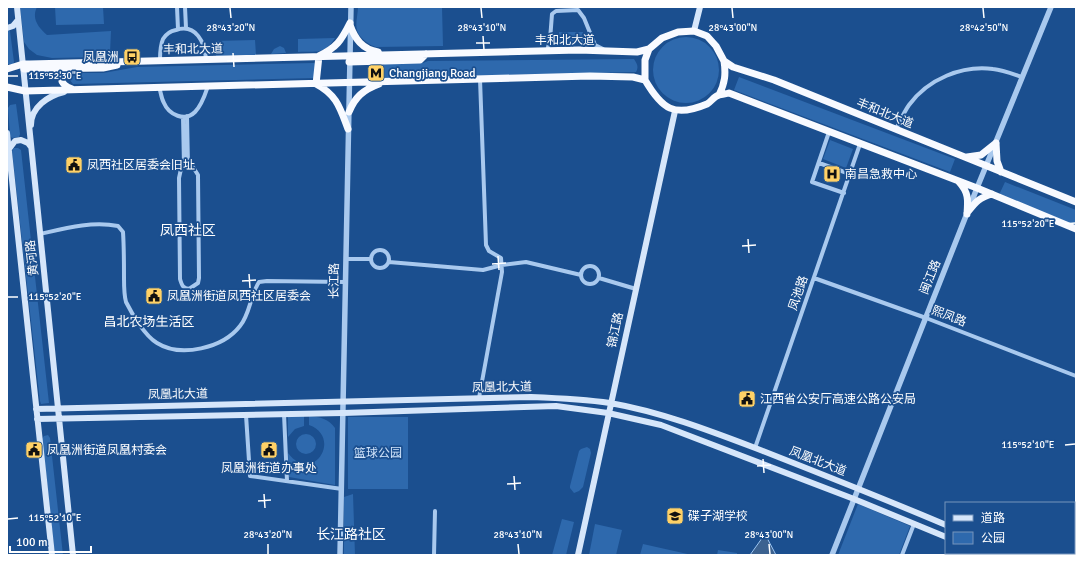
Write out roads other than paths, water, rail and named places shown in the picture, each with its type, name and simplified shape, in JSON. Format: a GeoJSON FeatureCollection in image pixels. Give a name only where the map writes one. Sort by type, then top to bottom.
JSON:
{"type":"FeatureCollection","features":[{"type":"Feature","properties":{"kind":"highway"},"geometry":{"type":"LineString","coordinates":[[350,24],[357,40],[363,46],[372,51],[388,54]]}},
{"type":"Feature","properties":{"kind":"highway"},"geometry":{"type":"LineString","coordinates":[[316,84],[319,56],[331,50],[339,43],[350,24]]}},
{"type":"Feature","properties":{"kind":"highway"},"geometry":{"type":"LineString","coordinates":[[719,95],[726,74],[724,61],[716,46],[706,36],[694,31],[678,32],[662,38],[650,49],[645,60],[645,80],[662,104],[675,111],[688,110],[708,103],[719,95],[729,93],[977,188],[1076,229]]}},
{"type":"Feature","properties":{"kind":"highway","name":"丰和北大道"},"geometry":{"type":"LineString","coordinates":[[7,69],[160,60],[319,56],[350,59],[388,54],[579,50],[637,52],[650,49]]}},
{"type":"Feature","properties":{"kind":"highway"},"geometry":{"type":"LineString","coordinates":[[350,59],[420,60],[426,54]]}},
{"type":"Feature","properties":{"kind":"highway"},"geometry":{"type":"LineString","coordinates":[[23,67],[102,68],[137,61]]}},
{"type":"Feature","properties":{"kind":"highway","name":"丰和北大道"},"geometry":{"type":"LineString","coordinates":[[724,61],[733,67],[774,80],[1076,202]]}},
{"type":"Feature","properties":{"kind":"highway"},"geometry":{"type":"LineString","coordinates":[[72,68],[62,75],[62,80],[66,86],[73,90]]}},
{"type":"Feature","properties":{"kind":"highway"},"geometry":{"type":"LineString","coordinates":[[7,87],[25,91],[590,76],[633,77],[645,80]]}},
{"type":"Feature","properties":{"kind":"highway"},"geometry":{"type":"LineString","coordinates":[[349,112],[353,101],[359,96],[369,88],[385,82]]}},
{"type":"Feature","properties":{"kind":"highway"},"geometry":{"type":"LineString","coordinates":[[316,84],[326,89],[333,95],[339,104],[348,129]]}},
{"type":"Feature","properties":{"kind":"highway"},"geometry":{"type":"LineString","coordinates":[[965,157],[981,155],[996,143]]}},
{"type":"Feature","properties":{"kind":"highway"},"geometry":{"type":"LineString","coordinates":[[996,143],[996,161],[1001,172]]}},
{"type":"Feature","properties":{"kind":"highway"},"geometry":{"type":"LineString","coordinates":[[958,181],[966,190],[968,199],[967,214]]}},
{"type":"Feature","properties":{"kind":"highway"},"geometry":{"type":"LineString","coordinates":[[967,214],[982,197],[992,194]]}},
{"type":"Feature","properties":{"kind":"main road","name":"黄河路"},"geometry":{"type":"LineString","coordinates":[[17,7],[73,555]]}},
{"type":"Feature","properties":{"kind":"main road"},"geometry":{"type":"LineString","coordinates":[[694,31],[700,7]]}},
{"type":"Feature","properties":{"kind":"main road"},"geometry":{"type":"LineString","coordinates":[[7,28],[13,26],[18,20]]}},
{"type":"Feature","properties":{"kind":"main road"},"geometry":{"type":"LineString","coordinates":[[31,149],[31,121],[36,109],[55,94],[73,90]]}},
{"type":"Feature","properties":{"kind":"main road","name":"锦江路"},"geometry":{"type":"LineString","coordinates":[[578,555],[675,111]]}},
{"type":"Feature","properties":{"kind":"main road","name":"黄河路"},"geometry":{"type":"LineString","coordinates":[[7,134],[9,175],[52,555]]}},
{"type":"Feature","properties":{"kind":"main road"},"geometry":{"type":"LineString","coordinates":[[8,146],[15,141],[20,140],[28,143],[31,149]]}},
{"type":"Feature","properties":{"kind":"main road","name":"凤凰北大道"},"geometry":{"type":"LineString","coordinates":[[36,409],[478,398],[573,398],[611,403],[660,415],[706,430],[858,488],[945,525]]}},
{"type":"Feature","properties":{"kind":"main road","name":"凤凰北大道"},"geometry":{"type":"LineString","coordinates":[[37,419],[343,413],[556,406],[608,414],[661,425],[854,499],[945,537]]}},
{"type":"Feature","properties":{"kind":"street"},"geometry":{"type":"LineString","coordinates":[[177,7],[178,29]]}},
{"type":"Feature","properties":{"kind":"street"},"geometry":{"type":"LineString","coordinates":[[185,7],[186,28]]}},
{"type":"Feature","properties":{"kind":"street","name":"长江路"},"geometry":{"type":"LineString","coordinates":[[340,555],[351,7]]}},
{"type":"Feature","properties":{"kind":"street","name":"闽江路"},"geometry":{"type":"LineString","coordinates":[[832,555],[977,188],[1051,7]]}},
{"type":"Feature","properties":{"kind":"street"},"geometry":{"type":"LineString","coordinates":[[547,51],[550,40],[552,14],[556,11],[578,10],[584,18],[596,45],[607,51]]}},
{"type":"Feature","properties":{"kind":"street"},"geometry":{"type":"LineString","coordinates":[[160,60],[161,47],[165,36],[172,31],[186,28],[192,30],[204,42],[206,59]]}},
{"type":"Feature","properties":{"kind":"street"},"geometry":{"type":"LineString","coordinates":[[896,129],[909,105],[918,94],[942,78],[971,68],[994,69],[1022,77]]}},
{"type":"Feature","properties":{"kind":"street"},"geometry":{"type":"LineString","coordinates":[[478,398],[502,272],[501,258],[489,251],[486,245],[480,79]]}},
{"type":"Feature","properties":{"kind":"street"},"geometry":{"type":"LineString","coordinates":[[160,88],[163,102],[168,109],[174,114],[185,117],[194,114],[208,86]]}},
{"type":"Feature","properties":{"kind":"street"},"geometry":{"type":"LineString","coordinates":[[185,117],[186,166]]}},
{"type":"Feature","properties":{"kind":"street"},"geometry":{"type":"LineString","coordinates":[[830,132],[812,182],[844,192]]}},
{"type":"Feature","properties":{"kind":"street","name":"凤池路"},"geometry":{"type":"LineString","coordinates":[[755,448],[860,144]]}},
{"type":"Feature","properties":{"kind":"street"},"geometry":{"type":"LineString","coordinates":[[819,163],[850,174]]}},
{"type":"Feature","properties":{"kind":"street"},"geometry":{"type":"LineString","coordinates":[[186,166],[193,167],[198,175],[199,278],[198,283],[189,289],[184,288],[181,285],[180,279],[179,178],[181,169],[186,166]]}},
{"type":"Feature","properties":{"kind":"street"},"geometry":{"type":"LineString","coordinates":[[40,234],[74,226],[93,224],[118,226],[123,232],[126,300],[138,322],[150,337],[157,343],[168,348],[191,350],[204,348],[232,335],[241,325],[250,305],[253,291],[259,282],[345,282]]}},
{"type":"Feature","properties":{"kind":"street"},"geometry":{"type":"LineString","coordinates":[[375,251],[384,251],[388,256],[389,262],[385,267],[380,268],[374,266],[371,259],[373,253],[375,251]]}},
{"type":"Feature","properties":{"kind":"street"},"geometry":{"type":"LineString","coordinates":[[346,259],[371,259]]}},
{"type":"Feature","properties":{"kind":"street"},"geometry":{"type":"LineString","coordinates":[[389,262],[483,270],[502,265],[526,262],[581,275]]}},
{"type":"Feature","properties":{"kind":"street"},"geometry":{"type":"LineString","coordinates":[[591,266],[597,269],[599,278],[590,284],[584,282],[581,272],[585,267],[591,266]]}},
{"type":"Feature","properties":{"kind":"street"},"geometry":{"type":"LineString","coordinates":[[599,278],[636,289]]}},
{"type":"Feature","properties":{"kind":"street","name":"熙凤路"},"geometry":{"type":"LineString","coordinates":[[814,278],[926,318],[1076,376]]}},
{"type":"Feature","properties":{"kind":"street"},"geometry":{"type":"LineString","coordinates":[[284,414],[287,481]]}},
{"type":"Feature","properties":{"kind":"street"},"geometry":{"type":"LineString","coordinates":[[246,415],[250,476],[342,489]]}},
{"type":"Feature","properties":{"kind":"street"},"geometry":{"type":"LineString","coordinates":[[434,555],[435,511]]}},
{"type":"Feature","properties":{"kind":"street"},"geometry":{"type":"LineString","coordinates":[[902,555],[914,524]]}},
{"type":"Feature","properties":{"kind":"place","name":"凤凰洲"},"geometry":{"type":"Point","coordinates":[132,57]}},
{"type":"Feature","properties":{"kind":"place","name":"Changjiang Road"},"geometry":{"type":"Point","coordinates":[376,73]}},
{"type":"Feature","properties":{"kind":"place","name":"凤西社区居委会旧址"},"geometry":{"type":"Point","coordinates":[74,165]}},
{"type":"Feature","properties":{"kind":"place","name":"南昌急救中心"},"geometry":{"type":"Point","coordinates":[832,174]}},
{"type":"Feature","properties":{"kind":"place","name":"凤凰洲街道凤西社区居委会"},"geometry":{"type":"Point","coordinates":[154,296]}},
{"type":"Feature","properties":{"kind":"place","name":"江西省公安厅高速公路公安局"},"geometry":{"type":"Point","coordinates":[747,399]}},
{"type":"Feature","properties":{"kind":"place","name":"凤凰洲街道凤凰村委会"},"geometry":{"type":"Point","coordinates":[34,450]}},
{"type":"Feature","properties":{"kind":"place","name":"凤凰洲街道办事处"},"geometry":{"type":"Point","coordinates":[269,450]}},
{"type":"Feature","properties":{"kind":"place","name":"碟子湖学校"},"geometry":{"type":"Point","coordinates":[675,516]}},
{"type":"Feature","properties":{"kind":"district","name":"凤西社区"},"geometry":{"type":"Point","coordinates":[188,230]}},
{"type":"Feature","properties":{"kind":"district","name":"昌北农场生活区"},"geometry":{"type":"Point","coordinates":[149,321]}},
{"type":"Feature","properties":{"kind":"district","name":"长江路社区"},"geometry":{"type":"Point","coordinates":[351,534]}},
{"type":"Feature","properties":{"kind":"park label","name":"篮球公园"},"geometry":{"type":"Point","coordinates":[378,453]}}]}
